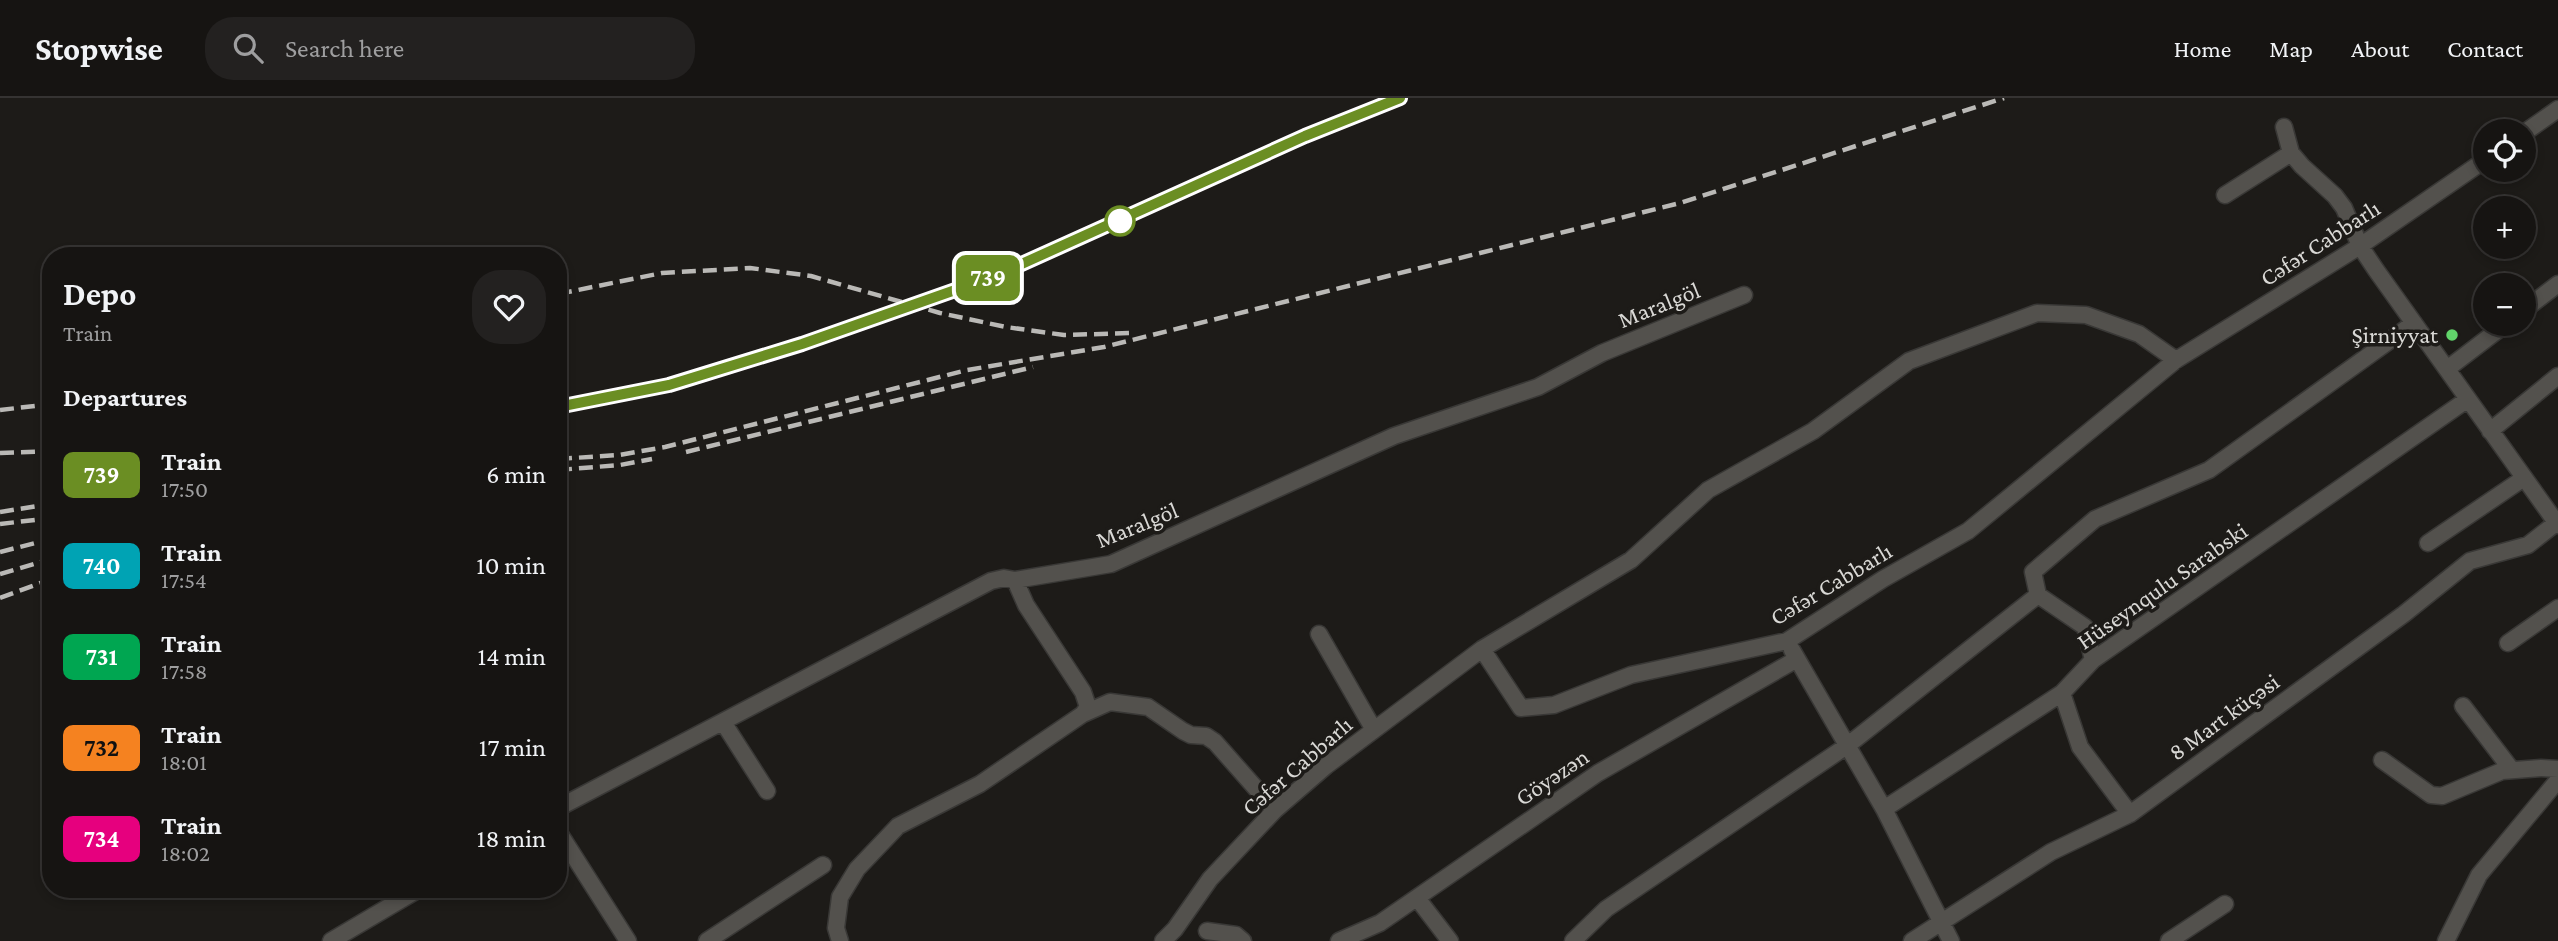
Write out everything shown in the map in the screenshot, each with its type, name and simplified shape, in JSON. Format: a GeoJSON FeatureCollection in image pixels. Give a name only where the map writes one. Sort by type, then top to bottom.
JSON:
{"type":"FeatureCollection","features":[{"type":"Feature","properties":{"kind":"street"},"geometry":{"type":"LineString","coordinates":[[2536,125],[2558,109]]}},
{"type":"Feature","properties":{"kind":"street"},"geometry":{"type":"LineString","coordinates":[[2284,127],[2291,153],[2344,208],[2360,246],[2557,524]]}},
{"type":"Feature","properties":{"kind":"street"},"geometry":{"type":"LineString","coordinates":[[2225,195],[2291,153]]}},
{"type":"Feature","properties":{"kind":"street","name":"Cəfər Cabbarlı"},"geometry":{"type":"LineString","coordinates":[[1482,649],[1521,708],[1554,705],[1631,675],[1787,641],[1882,579],[1968,531],[2176,360],[2360,246],[2473,168]]}},
{"type":"Feature","properties":{"kind":"street"},"geometry":{"type":"LineString","coordinates":[[2536,301],[2558,284]]}},
{"type":"Feature","properties":{"kind":"street","name":"Maralgöl"},"geometry":{"type":"LineString","coordinates":[[567,803],[991,582],[1111,564],[1394,436],[1538,387],[1602,353],[1744,295]]}},
{"type":"Feature","properties":{"kind":"street","name":"Cəfər Cabbarlı"},"geometry":{"type":"LineString","coordinates":[[1163,941],[1175,929],[1210,879],[1275,810],[1326,766],[1482,649],[1631,561],[1708,490],[1813,431],[1909,361],[2037,313],[2086,315],[2139,334],[2176,360]]}},
{"type":"Feature","properties":{"kind":"street"},"geometry":{"type":"LineString","coordinates":[[2093,660],[2085,627],[2038,594],[2032,572],[2095,519],[2209,470],[2414,323]]}},
{"type":"Feature","properties":{"kind":"street"},"geometry":{"type":"LineString","coordinates":[[2447,369],[2490,336]]}},
{"type":"Feature","properties":{"kind":"street"},"geometry":{"type":"LineString","coordinates":[[2490,431],[2558,376]]}},
{"type":"Feature","properties":{"kind":"street","name":"Hüseynqulu Sarabski"},"geometry":{"type":"LineString","coordinates":[[1884,809],[2062,693],[2093,660],[2468,399]]}},
{"type":"Feature","properties":{"kind":"street"},"geometry":{"type":"LineString","coordinates":[[2428,543],[2524,478]]}},
{"type":"Feature","properties":{"kind":"street","name":"8 Mart küçəsi"},"geometry":{"type":"LineString","coordinates":[[1912,941],[2051,852],[2130,814],[2404,614],[2470,561],[2528,545],[2557,524]]}},
{"type":"Feature","properties":{"kind":"street"},"geometry":{"type":"LineString","coordinates":[[1015,580],[1026,605],[1083,692],[1088,707],[1083,714]]}},
{"type":"Feature","properties":{"kind":"street"},"geometry":{"type":"LineString","coordinates":[[1573,941],[1606,909],[1849,745],[2038,594]]}},
{"type":"Feature","properties":{"kind":"street"},"geometry":{"type":"LineString","coordinates":[[2508,643],[2558,608]]}},
{"type":"Feature","properties":{"kind":"street"},"geometry":{"type":"LineString","coordinates":[[1320,634],[1374,730]]}},
{"type":"Feature","properties":{"kind":"street"},"geometry":{"type":"LineString","coordinates":[[1787,641],[1884,809],[1951,941]]}},
{"type":"Feature","properties":{"kind":"street","name":"Göyəzən"},"geometry":{"type":"LineString","coordinates":[[1339,941],[1380,923],[1598,773],[1797,659]]}},
{"type":"Feature","properties":{"kind":"street"},"geometry":{"type":"LineString","coordinates":[[2062,693],[2080,747],[2130,814]]}},
{"type":"Feature","properties":{"kind":"street"},"geometry":{"type":"LineString","coordinates":[[841,941],[836,928],[840,897],[857,870],[898,826],[980,784],[1083,714],[1110,702],[1148,707],[1191,735],[1206,736],[1215,742],[1275,810]]}},
{"type":"Feature","properties":{"kind":"street"},"geometry":{"type":"LineString","coordinates":[[2463,706],[2511,769]]}},
{"type":"Feature","properties":{"kind":"street"},"geometry":{"type":"LineString","coordinates":[[723,722],[766,791]]}},
{"type":"Feature","properties":{"kind":"street"},"geometry":{"type":"LineString","coordinates":[[2382,760],[2431,795],[2442,796],[2497,772],[2511,769],[2558,769]]}},
{"type":"Feature","properties":{"kind":"street"},"geometry":{"type":"LineString","coordinates":[[2446,941],[2479,875],[2558,780]]}},
{"type":"Feature","properties":{"kind":"street"},"geometry":{"type":"LineString","coordinates":[[567,845],[628,941]]}},
{"type":"Feature","properties":{"kind":"street"},"geometry":{"type":"LineString","coordinates":[[707,941],[823,864]]}},
{"type":"Feature","properties":{"kind":"street"},"geometry":{"type":"LineString","coordinates":[[331,941],[404,898]]}},
{"type":"Feature","properties":{"kind":"street"},"geometry":{"type":"LineString","coordinates":[[1418,898],[1450,941]]}},
{"type":"Feature","properties":{"kind":"street"},"geometry":{"type":"LineString","coordinates":[[2169,941],[2225,904]]}},
{"type":"Feature","properties":{"kind":"street"},"geometry":{"type":"LineString","coordinates":[[1207,931],[1236,935],[1243,941]]}},
{"type":"Feature","properties":{"kind":"railway"},"geometry":{"type":"LineString","coordinates":[[567,405],[669,385],[802,344],[995,276],[1305,136],[1400,98]]}},
{"type":"Feature","properties":{"kind":"railway"},"geometry":{"type":"LineString","coordinates":[[567,458],[619,455],[665,447],[967,370],[1104,347],[1680,203],[2004,98]]}},
{"type":"Feature","properties":{"kind":"railway"},"geometry":{"type":"LineString","coordinates":[[567,292],[662,273],[750,268],[811,276],[940,313],[1006,327],[1064,335],[1133,333]]}},
{"type":"Feature","properties":{"kind":"railway"},"geometry":{"type":"LineString","coordinates":[[686,452],[1033,367]]}},
{"type":"Feature","properties":{"kind":"railway"},"geometry":{"type":"LineString","coordinates":[[0,410],[42,405]]}},
{"type":"Feature","properties":{"kind":"railway"},"geometry":{"type":"LineString","coordinates":[[0,453],[42,451]]}},
{"type":"Feature","properties":{"kind":"railway"},"geometry":{"type":"LineString","coordinates":[[567,469],[620,465],[652,459]]}},
{"type":"Feature","properties":{"kind":"railway"},"geometry":{"type":"LineString","coordinates":[[0,512],[42,505]]}},
{"type":"Feature","properties":{"kind":"railway"},"geometry":{"type":"LineString","coordinates":[[0,524],[42,519]]}},
{"type":"Feature","properties":{"kind":"railway"},"geometry":{"type":"LineString","coordinates":[[0,552],[42,541]]}},
{"type":"Feature","properties":{"kind":"railway"},"geometry":{"type":"LineString","coordinates":[[0,574],[42,562]]}},
{"type":"Feature","properties":{"kind":"railway"},"geometry":{"type":"LineString","coordinates":[[0,598],[42,582]]}},
{"type":"Feature","properties":{"kind":"train","name":"739"},"geometry":{"type":"LineString","coordinates":[[567,405],[669,385],[802,344],[995,276],[1305,136],[1400,98]]}},
{"type":"Feature","properties":{"kind":"place","name":"Şirniyyat"},"geometry":{"type":"Point","coordinates":[2452,335]}}]}
